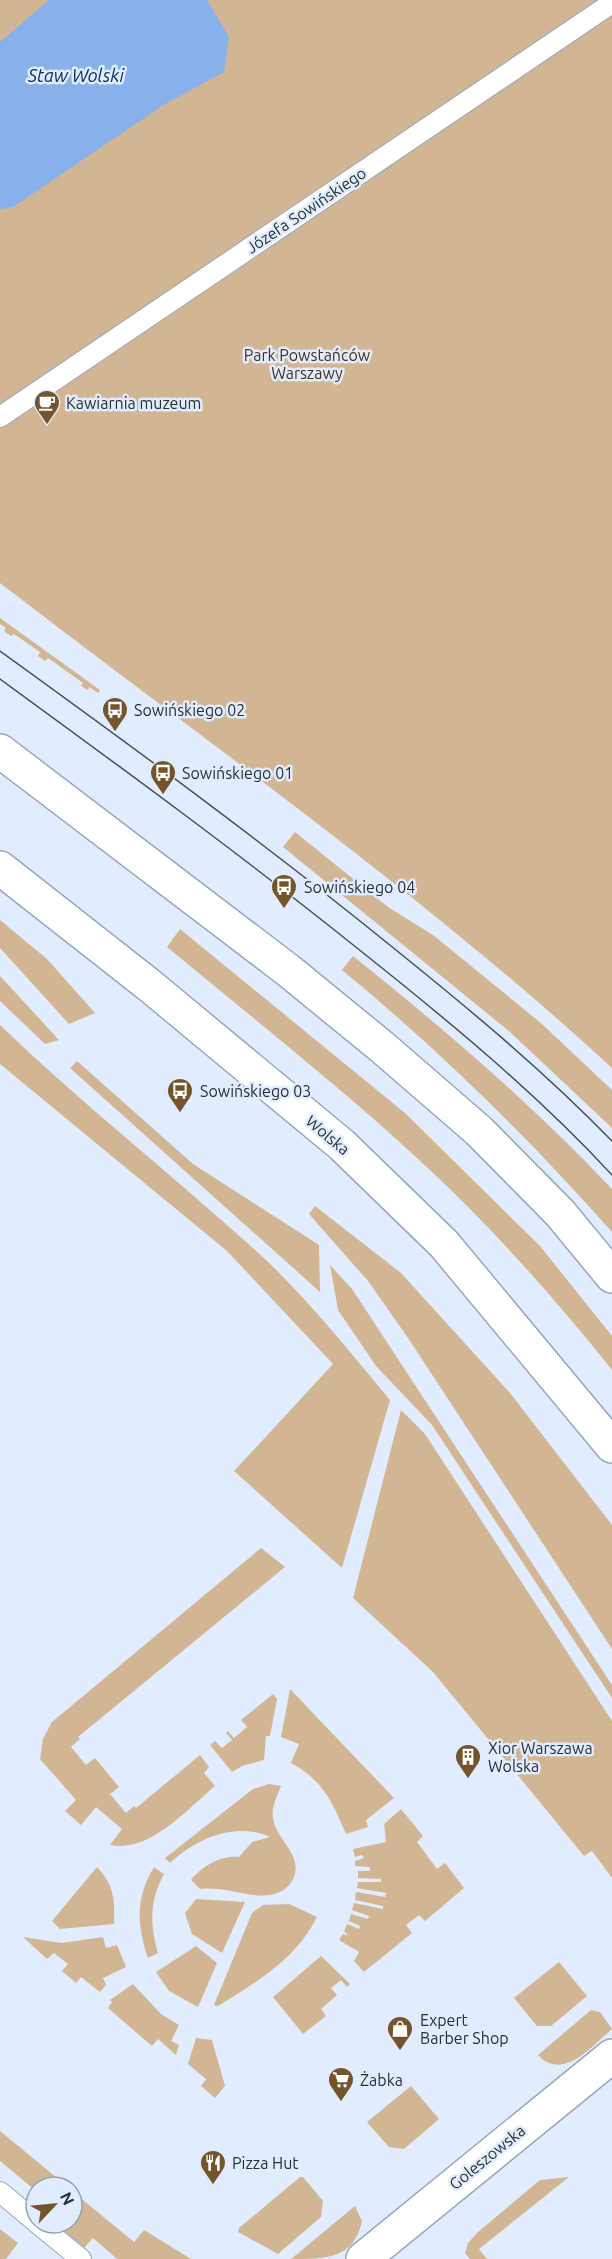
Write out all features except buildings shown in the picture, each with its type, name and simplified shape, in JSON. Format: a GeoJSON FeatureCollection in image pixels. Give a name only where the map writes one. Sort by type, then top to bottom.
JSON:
{"type":"FeatureCollection","features":[{"type":"Feature","properties":{"kind":"main road"},"geometry":{"type":"LineString","coordinates":[[0,751],[280,964],[382,1047],[487,1139],[560,1213],[612,1276]]}},
{"type":"Feature","properties":{"kind":"main road","name":"Wolska"},"geometry":{"type":"LineString","coordinates":[[0,868],[149,985],[342,1145],[444,1244],[612,1446]]}},
{"type":"Feature","properties":{"kind":"main road","name":"Goleszowska"},"geometry":{"type":"LineString","coordinates":[[363,2259],[612,2056]]}},
{"type":"Feature","properties":{"kind":"lane","name":"Józefa Sowińskiego"},"geometry":{"type":"LineString","coordinates":[[0,417],[612,3]]}},
{"type":"Feature","properties":{"kind":"lane"},"geometry":{"type":"LineString","coordinates":[[0,2192],[24,2212]]}},
{"type":"Feature","properties":{"kind":"lane"},"geometry":{"type":"LineString","coordinates":[[52,2235],[81,2259]]}},
{"type":"Feature","properties":{"kind":"green space","name":"Park Powstańców Warszawy"},"geometry":{"type":"Polygon","coordinates":[[[0,0],[612,0],[612,1068],[539,1003],[388,879],[0,583],[0,0]]]}},
{"type":"Feature","properties":{"kind":"green space"},"geometry":{"type":"Polygon","coordinates":[[[0,618],[100,690],[98,693],[89,687],[88,690],[81,686],[83,683],[48,658],[45,661],[38,656],[40,652],[14,634],[11,636],[4,631],[6,628],[0,624],[0,618]]]}},
{"type":"Feature","properties":{"kind":"green space"},"geometry":{"type":"Polygon","coordinates":[[[295,832],[388,907],[433,935],[542,1024],[612,1090],[612,1128],[510,1032],[283,847],[295,832]]]}},
{"type":"Feature","properties":{"kind":"green space"},"geometry":{"type":"Polygon","coordinates":[[[0,920],[47,959],[95,1013],[69,1024],[0,948],[0,920]]]}},
{"type":"Feature","properties":{"kind":"green space"},"geometry":{"type":"Polygon","coordinates":[[[180,929],[405,1113],[540,1246],[612,1336],[612,1370],[525,1268],[431,1171],[334,1085],[167,947],[180,929]]]}},
{"type":"Feature","properties":{"kind":"green space"},"geometry":{"type":"Polygon","coordinates":[[[353,956],[487,1068],[551,1127],[612,1189],[612,1232],[516,1129],[448,1063],[342,970],[353,956]]]}},
{"type":"Feature","properties":{"kind":"green space"},"geometry":{"type":"Polygon","coordinates":[[[0,976],[59,1040],[45,1044],[0,1001],[0,976]]]}},
{"type":"Feature","properties":{"kind":"green space"},"geometry":{"type":"Polygon","coordinates":[[[0,1025],[283,1276],[390,1400],[342,1568],[234,1471],[333,1364],[227,1251],[0,1064],[0,1025]]]}},
{"type":"Feature","properties":{"kind":"green space"},"geometry":{"type":"Polygon","coordinates":[[[77,1061],[193,1164],[319,1245],[320,1292],[70,1068],[77,1061]]]}},
{"type":"Feature","properties":{"kind":"green space"},"geometry":{"type":"Polygon","coordinates":[[[315,1206],[401,1273],[510,1393],[612,1525],[612,1649],[408,1338],[368,1281],[309,1214],[315,1206]]]}},
{"type":"Feature","properties":{"kind":"green space"},"geometry":{"type":"Polygon","coordinates":[[[330,1265],[352,1289],[612,1685],[612,1698],[432,1425],[376,1366],[338,1310],[330,1265]]]}},
{"type":"Feature","properties":{"kind":"green space"},"geometry":{"type":"Polygon","coordinates":[[[401,1410],[425,1434],[612,1721],[612,1878],[592,1851],[584,1856],[433,1672],[353,1598],[401,1410]]]}},
{"type":"Feature","properties":{"kind":"green space"},"geometry":{"type":"Polygon","coordinates":[[[261,1548],[285,1567],[78,1737],[80,1739],[71,1747],[86,1765],[95,1758],[119,1787],[110,1794],[126,1813],[134,1806],[136,1808],[200,1755],[209,1767],[204,1773],[215,1786],[167,1828],[139,1843],[125,1846],[110,1845],[122,1829],[96,1807],[81,1825],[65,1811],[76,1800],[40,1759],[43,1739],[52,1722],[261,1548]]]}},
{"type":"Feature","properties":{"kind":"green space"},"geometry":{"type":"Polygon","coordinates":[[[290,1689],[394,1798],[366,1820],[368,1827],[346,1834],[326,1793],[312,1777],[291,1763],[299,1744],[281,1737],[290,1689]]]}},
{"type":"Feature","properties":{"kind":"green space"},"geometry":{"type":"Polygon","coordinates":[[[273,1694],[277,1699],[270,1736],[266,1736],[264,1760],[242,1766],[232,1772],[210,1745],[215,1741],[222,1748],[232,1740],[226,1733],[228,1731],[234,1738],[247,1727],[241,1720],[273,1694]]]}},
{"type":"Feature","properties":{"kind":"green space"},"geometry":{"type":"Polygon","coordinates":[[[269,1784],[281,1786],[274,1806],[273,1818],[295,1864],[292,1881],[285,1889],[273,1894],[253,1895],[218,1889],[200,1889],[191,1880],[212,1862],[239,1857],[252,1842],[270,1837],[256,1833],[243,1831],[216,1835],[180,1854],[170,1863],[165,1858],[253,1789],[269,1784]]]}},
{"type":"Feature","properties":{"kind":"green space"},"geometry":{"type":"Polygon","coordinates":[[[401,1809],[423,1836],[417,1842],[437,1869],[445,1863],[464,1888],[425,1921],[419,1915],[406,1925],[412,1933],[364,1972],[354,1961],[359,1952],[339,1940],[343,1934],[349,1936],[344,1931],[347,1924],[359,1929],[360,1926],[349,1921],[351,1914],[368,1919],[369,1916],[352,1910],[354,1903],[383,1909],[383,1906],[355,1900],[356,1892],[385,1897],[386,1893],[357,1888],[358,1882],[381,1882],[381,1879],[358,1878],[358,1871],[370,1871],[370,1867],[355,1866],[355,1861],[364,1858],[362,1855],[355,1857],[353,1849],[386,1842],[384,1824],[401,1809]]]}},
{"type":"Feature","properties":{"kind":"green space"},"geometry":{"type":"Polygon","coordinates":[[[97,1867],[107,1880],[112,1893],[114,1924],[60,1929],[52,1921],[97,1867]]]}},
{"type":"Feature","properties":{"kind":"green space"},"geometry":{"type":"Polygon","coordinates":[[[154,1867],[164,1874],[159,1884],[152,1913],[153,1932],[158,1953],[148,1958],[140,1923],[140,1912],[144,1890],[154,1867]]]}},
{"type":"Feature","properties":{"kind":"green space"},"geometry":{"type":"Polygon","coordinates":[[[196,1899],[245,1902],[222,1953],[192,1934],[185,1913],[196,1899]]]}},
{"type":"Feature","properties":{"kind":"green space"},"geometry":{"type":"Polygon","coordinates":[[[289,1904],[317,1917],[308,1932],[287,1957],[274,1968],[218,2006],[214,2005],[252,1913],[263,1905],[289,1904]]]}},
{"type":"Feature","properties":{"kind":"green space"},"geometry":{"type":"Polygon","coordinates":[[[23,1937],[62,1943],[103,1937],[106,1948],[117,1945],[126,1967],[103,1978],[106,1985],[100,1992],[81,1977],[76,1983],[62,1971],[68,1964],[54,1953],[47,1959],[23,1937]]]}},
{"type":"Feature","properties":{"kind":"green space"},"geometry":{"type":"Polygon","coordinates":[[[196,1946],[217,1963],[198,2007],[169,1991],[156,1972],[196,1946]]]}},
{"type":"Feature","properties":{"kind":"green space"},"geometry":{"type":"Polygon","coordinates":[[[321,1956],[350,1984],[347,1987],[341,1980],[331,1988],[337,1995],[321,2009],[326,2016],[303,2034],[273,1997],[321,1956]]]}},
{"type":"Feature","properties":{"kind":"green space"},"geometry":{"type":"Polygon","coordinates":[[[559,1962],[587,1996],[551,2026],[537,2026],[514,1998],[559,1962]]]}},
{"type":"Feature","properties":{"kind":"green space"},"geometry":{"type":"Polygon","coordinates":[[[133,1984],[161,2014],[179,2025],[171,2041],[179,2045],[176,2055],[158,2039],[152,2046],[108,2008],[112,2002],[110,2000],[133,1984]]]}},
{"type":"Feature","properties":{"kind":"green space"},"geometry":{"type":"Polygon","coordinates":[[[591,2010],[600,2012],[612,2029],[586,2052],[567,2063],[557,2065],[538,2055],[591,2010]]]}},
{"type":"Feature","properties":{"kind":"green space"},"geometry":{"type":"Polygon","coordinates":[[[196,2038],[212,2040],[225,2086],[215,2098],[201,2086],[206,2079],[188,2064],[196,2038]]]}},
{"type":"Feature","properties":{"kind":"green space"},"geometry":{"type":"Polygon","coordinates":[[[411,2086],[439,2119],[404,2149],[389,2147],[367,2122],[411,2086]]]}},
{"type":"Feature","properties":{"kind":"green space"},"geometry":{"type":"Polygon","coordinates":[[[0,2131],[53,2175],[24,2175],[24,2181],[0,2161],[0,2131]]]}},
{"type":"Feature","properties":{"kind":"green space"},"geometry":{"type":"Polygon","coordinates":[[[300,2177],[303,2177],[323,2201],[321,2217],[278,2254],[238,2232],[239,2228],[300,2177]]]}},
{"type":"Feature","properties":{"kind":"green space"},"geometry":{"type":"Polygon","coordinates":[[[569,2177],[479,2249],[487,2259],[470,2259],[465,2253],[468,2243],[478,2232],[540,2180],[569,2177]]]}},
{"type":"Feature","properties":{"kind":"green space"},"geometry":{"type":"Polygon","coordinates":[[[84,2201],[134,2242],[144,2230],[191,2259],[117,2259],[93,2238],[83,2249],[66,2235],[84,2235],[84,2201]]]}},
{"type":"Feature","properties":{"kind":"green space"},"geometry":{"type":"Polygon","coordinates":[[[355,2206],[362,2221],[358,2234],[345,2250],[327,2257],[291,2259],[355,2206]]]}},
{"type":"Feature","properties":{"kind":"green space"},"geometry":{"type":"Polygon","coordinates":[[[0,2229],[18,2243],[6,2259],[0,2259],[0,2229]]]}},
{"type":"Feature","properties":{"kind":"water","name":"Staw Wolski"},"geometry":{"type":"Polygon","coordinates":[[[49,0],[207,0],[229,37],[224,72],[165,104],[13,207],[0,209],[0,42],[49,0]]]}},
{"type":"Feature","properties":{"kind":"tram line"},"geometry":{"type":"LineString","coordinates":[[0,651],[198,796],[343,908],[505,1040],[612,1141]]}},
{"type":"Feature","properties":{"kind":"tram line"},"geometry":{"type":"LineString","coordinates":[[0,679],[228,847],[395,978],[523,1087],[612,1175]]}},
{"type":"Feature","properties":{"kind":"place","name":"Kawiarnia muzeum"},"geometry":{"type":"Point","coordinates":[47,426]}},
{"type":"Feature","properties":{"kind":"place","name":"Sowińskiego 02"},"geometry":{"type":"Point","coordinates":[115,733]}},
{"type":"Feature","properties":{"kind":"place","name":"Sowińskiego 01"},"geometry":{"type":"Point","coordinates":[163,796]}},
{"type":"Feature","properties":{"kind":"place","name":"Sowińskiego 04"},"geometry":{"type":"Point","coordinates":[284,910]}},
{"type":"Feature","properties":{"kind":"place","name":"Sowińskiego 03"},"geometry":{"type":"Point","coordinates":[180,1114]}},
{"type":"Feature","properties":{"kind":"place","name":"Xior Warszawa Wolska"},"geometry":{"type":"Point","coordinates":[468,1780]}},
{"type":"Feature","properties":{"kind":"place","name":"Expert Barber Shop"},"geometry":{"type":"Point","coordinates":[400,2052]}},
{"type":"Feature","properties":{"kind":"place","name":"Żabka"},"geometry":{"type":"Point","coordinates":[341,2103]}},
{"type":"Feature","properties":{"kind":"place","name":"Pizza Hut"},"geometry":{"type":"Point","coordinates":[213,2186]}}]}
